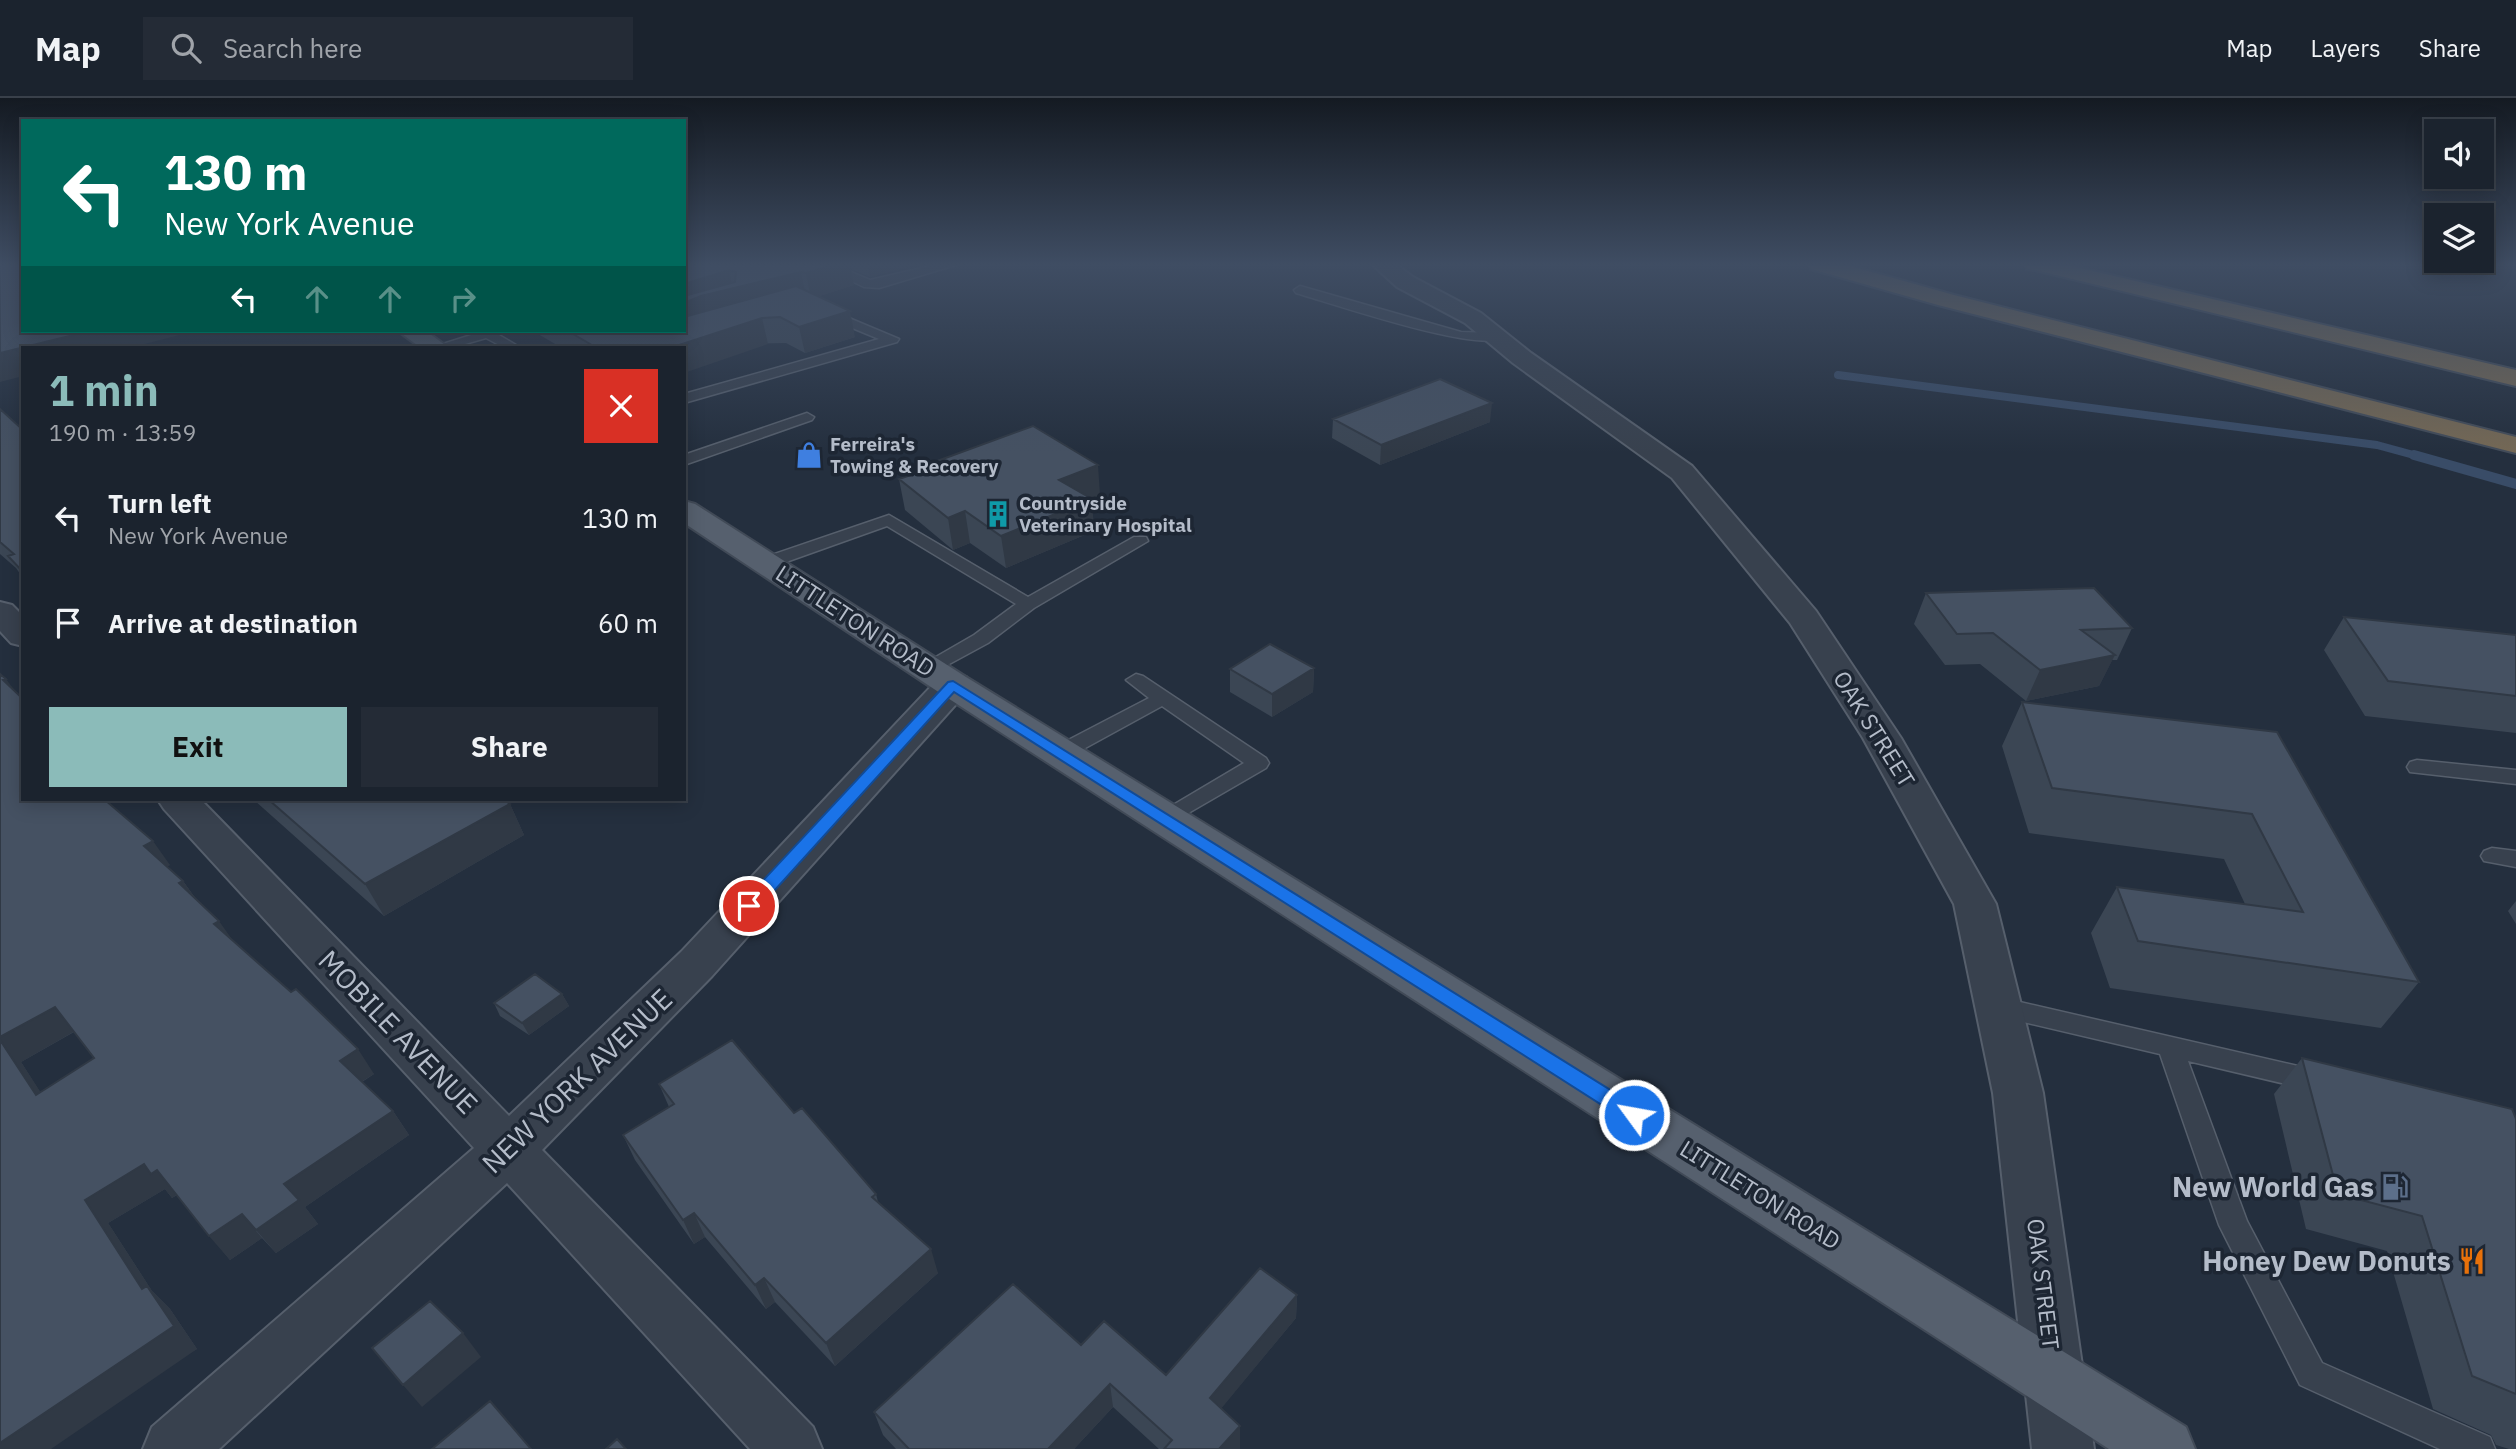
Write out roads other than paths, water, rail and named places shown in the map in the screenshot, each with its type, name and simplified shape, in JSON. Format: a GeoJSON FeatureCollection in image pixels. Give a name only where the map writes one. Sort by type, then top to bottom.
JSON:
{"type":"FeatureCollection","features":[{"type":"Feature","properties":{"kind":"highway"},"geometry":{"type":"LineString","coordinates":[[2052,327],[2516,445]]}},
{"type":"Feature","properties":{"kind":"highway"},"geometry":{"type":"LineString","coordinates":[[2301,327],[2516,378]]}},
{"type":"Feature","properties":{"kind":"main road"},"geometry":{"type":"LineString","coordinates":[[413,333],[434,346]]}},
{"type":"Feature","properties":{"kind":"main road","name":"LITTLETON ROAD"},"geometry":{"type":"LineString","coordinates":[[686,511],[1060,753],[2161,1448]]}},
{"type":"Feature","properties":{"kind":"street","name":"OAK STREET"},"geometry":{"type":"LineString","coordinates":[[1484,327],[1548,377],[1682,472],[1804,618],[1882,737],[1975,904],[2018,1093],[2063,1449]]}},
{"type":"Feature","properties":{"kind":"street"},"geometry":{"type":"LineString","coordinates":[[0,612],[21,634]]}},
{"type":"Feature","properties":{"kind":"street","name":"NEW YORK AVENUE"},"geometry":{"type":"LineString","coordinates":[[174,1449],[509,1149],[694,967],[941,677]]}},
{"type":"Feature","properties":{"kind":"street","name":"MOBILE AVENUE"},"geometry":{"type":"LineString","coordinates":[[179,801],[791,1449]]}},
{"type":"Feature","properties":{"kind":"lane"},"geometry":{"type":"LineString","coordinates":[[686,398],[892,339],[863,327]]}},
{"type":"Feature","properties":{"kind":"lane"},"geometry":{"type":"LineString","coordinates":[[1430,327],[1460,336],[1497,337]]}},
{"type":"Feature","properties":{"kind":"lane"},"geometry":{"type":"LineString","coordinates":[[444,346],[490,333]]}},
{"type":"Feature","properties":{"kind":"lane"},"geometry":{"type":"LineString","coordinates":[[494,333],[511,346]]}},
{"type":"Feature","properties":{"kind":"lane"},"geometry":{"type":"LineString","coordinates":[[686,459],[807,417]]}},
{"type":"Feature","properties":{"kind":"lane"},"geometry":{"type":"LineString","coordinates":[[766,563],[889,520],[1028,604]]}},
{"type":"Feature","properties":{"kind":"lane"},"geometry":{"type":"LineString","coordinates":[[941,677],[981,639],[1028,604],[1140,541]]}},
{"type":"Feature","properties":{"kind":"lane"},"geometry":{"type":"LineString","coordinates":[[1136,680],[1259,762],[1166,820]]}},
{"type":"Feature","properties":{"kind":"lane"},"geometry":{"type":"LineString","coordinates":[[1060,753],[1163,698]]}},
{"type":"Feature","properties":{"kind":"lane"},"geometry":{"type":"LineString","coordinates":[[2417,767],[2516,777]]}},
{"type":"Feature","properties":{"kind":"lane"},"geometry":{"type":"LineString","coordinates":[[2492,856],[2516,859]]}},
{"type":"Feature","properties":{"kind":"lane"},"geometry":{"type":"LineString","coordinates":[[1998,1007],[2343,1087]]}},
{"type":"Feature","properties":{"kind":"lane"},"geometry":{"type":"LineString","coordinates":[[2170,1046],[2234,1225],[2311,1374],[2478,1449]]}},
{"type":"Feature","properties":{"kind":"waterway"},"geometry":{"type":"LineString","coordinates":[[1838,375],[2377,445],[2421,457]]}},
{"type":"Feature","properties":{"kind":"waterway"},"geometry":{"type":"LineString","coordinates":[[2414,455],[2516,484]]}},
{"type":"Feature","properties":{"kind":"place","name":"Ferreira's Towing & Recovery"},"geometry":{"type":"Point","coordinates":[809,455]}},
{"type":"Feature","properties":{"kind":"place","name":"Countryside Veterinary Hospital"},"geometry":{"type":"Point","coordinates":[998,514]}},
{"type":"Feature","properties":{"kind":"place","name":"New World Gas"},"geometry":{"type":"Point","coordinates":[2395,1187]}},
{"type":"Feature","properties":{"kind":"place","name":"Honey Dew Donuts"},"geometry":{"type":"Point","coordinates":[2472,1261]}}]}
